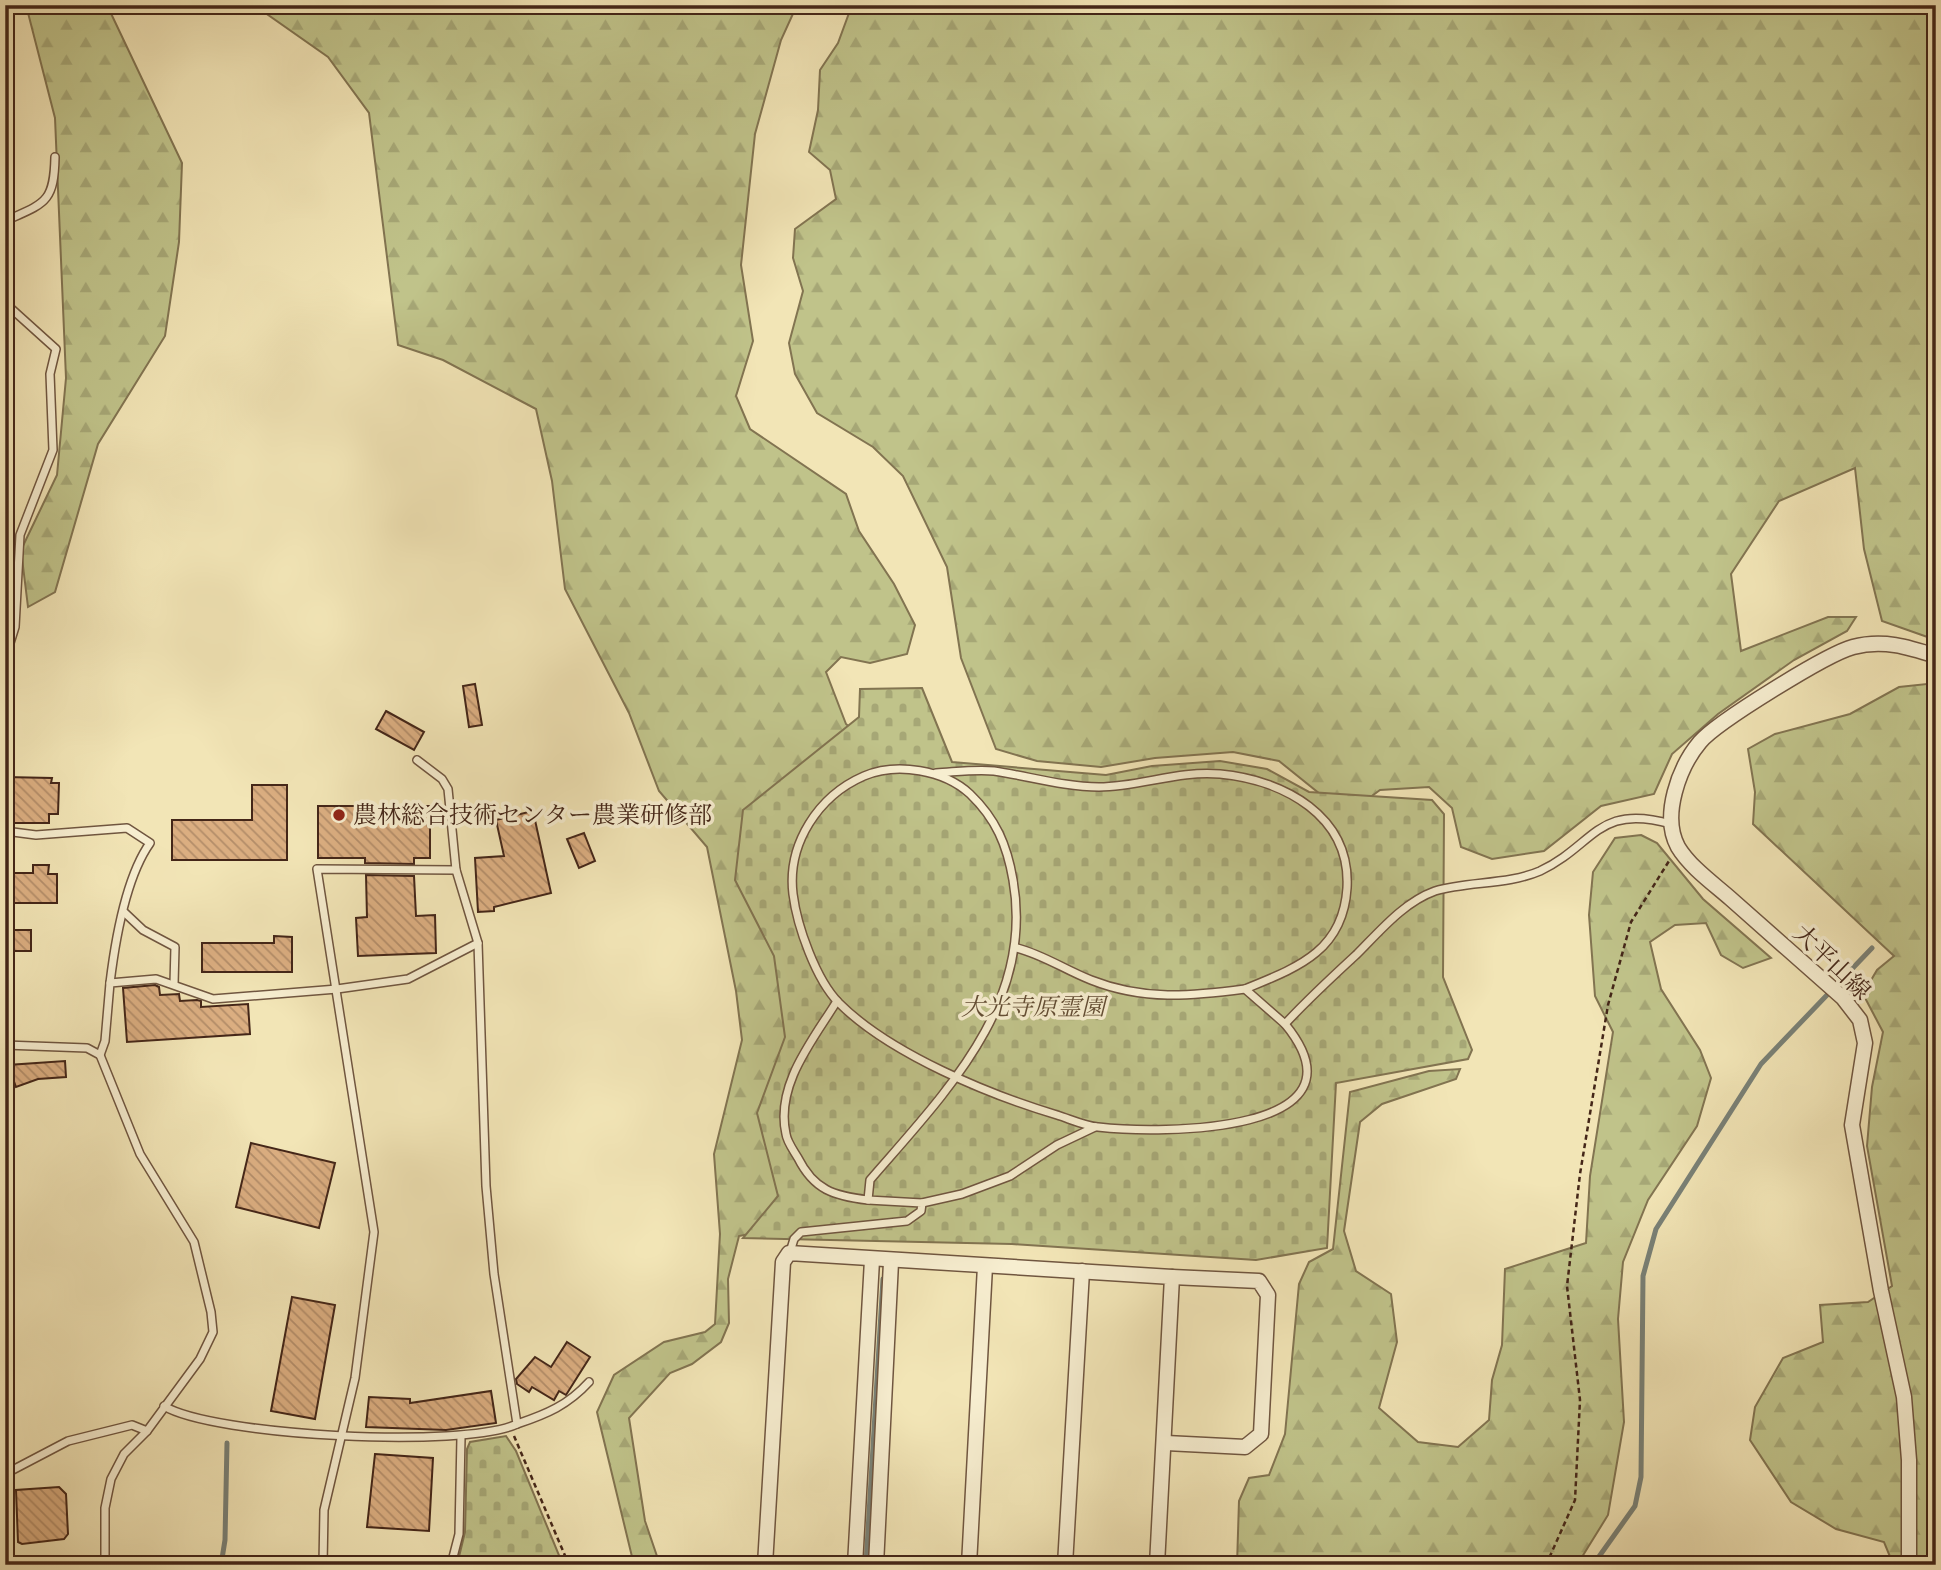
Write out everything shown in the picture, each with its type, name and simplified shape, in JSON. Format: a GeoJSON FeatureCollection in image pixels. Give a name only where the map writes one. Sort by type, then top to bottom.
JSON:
{"type":"FeatureCollection","features":[{"type":"Feature","properties":{"kind":"street","name":"大平山線"},"geometry":{"type":"LineString","coordinates":[[1909,1565],[1909,1460],[1904,1397],[1881,1291],[1852,1125],[1865,1042],[1860,1020],[1843,998],[1700,873],[1678,846],[1672,824],[1674,799],[1682,769],[1701,741],[1731,718],[1819,662],[1852,647],[1879,642],[1901,645],[1936,656]]}},
{"type":"Feature","properties":{"kind":"street"},"geometry":{"type":"LineString","coordinates":[[765,1565],[783,1262],[789,1253],[846,1255],[891,1262],[1259,1281],[1268,1295],[1261,1434],[1245,1447],[1166,1443]]}},
{"type":"Feature","properties":{"kind":"street"},"geometry":{"type":"LineString","coordinates":[[855,1565],[872,1260]]}},
{"type":"Feature","properties":{"kind":"street"},"geometry":{"type":"LineString","coordinates":[[876,1565],[891,1262]]}},
{"type":"Feature","properties":{"kind":"street"},"geometry":{"type":"LineString","coordinates":[[969,1565],[985,1266]]}},
{"type":"Feature","properties":{"kind":"street"},"geometry":{"type":"LineString","coordinates":[[1065,1565],[1082,1271]]}},
{"type":"Feature","properties":{"kind":"street"},"geometry":{"type":"LineString","coordinates":[[1157,1565],[1166,1443],[1172,1276]]}},
{"type":"Feature","properties":{"kind":"lane"},"geometry":{"type":"LineString","coordinates":[[5,222],[39,206],[54,188],[55,157]]}},
{"type":"Feature","properties":{"kind":"lane"},"geometry":{"type":"LineString","coordinates":[[5,303],[56,349],[50,374],[53,450],[20,535],[16,627],[5,659]]}},
{"type":"Feature","properties":{"kind":"lane"},"geometry":{"type":"LineString","coordinates":[[417,760],[442,779],[448,789],[456,870],[478,943],[486,1186],[494,1274],[514,1426]]}},
{"type":"Feature","properties":{"kind":"lane"},"geometry":{"type":"LineString","coordinates":[[1017,948],[1039,954],[1089,979],[1142,995],[1179,998],[1245,989],[1297,967],[1322,949],[1341,920],[1347,887],[1338,835],[1316,811],[1294,796],[1265,783],[1220,774],[1184,775],[1098,787],[990,771],[935,773],[905,769],[866,775],[829,799],[803,832],[790,871],[795,914],[816,966],[837,1001],[864,1024],[910,1053],[1004,1099],[1096,1127],[1182,1129],[1282,1110],[1301,1094],[1308,1080],[1308,1064],[1300,1043],[1285,1024],[1245,989]]}},
{"type":"Feature","properties":{"kind":"lane"},"geometry":{"type":"LineString","coordinates":[[868,1200],[870,1180],[959,1077],[1006,985],[1017,948],[1018,909],[1008,852],[994,819],[967,791],[935,773]]}},
{"type":"Feature","properties":{"kind":"lane"},"geometry":{"type":"LineString","coordinates":[[1285,1024],[1315,991],[1414,901],[1436,891],[1539,871],[1594,830],[1623,818],[1650,818],[1672,824]]}},
{"type":"Feature","properties":{"kind":"lane"},"geometry":{"type":"LineString","coordinates":[[5,831],[36,835],[127,828],[150,843],[138,860],[114,951],[105,1041],[100,1055]]}},
{"type":"Feature","properties":{"kind":"lane"},"geometry":{"type":"LineString","coordinates":[[323,1565],[324,1510],[355,1378],[374,1232],[317,869],[456,870]]}},
{"type":"Feature","properties":{"kind":"lane"},"geometry":{"type":"LineString","coordinates":[[125,913],[143,930],[175,947],[174,984]]}},
{"type":"Feature","properties":{"kind":"lane"},"geometry":{"type":"LineString","coordinates":[[110,983],[156,979],[213,999],[337,989],[408,979],[478,943]]}},
{"type":"Feature","properties":{"kind":"lane"},"geometry":{"type":"LineString","coordinates":[[837,1001],[797,1066],[785,1102],[786,1135],[807,1176],[837,1196],[922,1203],[962,1194],[1010,1176],[1057,1145],[1096,1127]]}},
{"type":"Feature","properties":{"kind":"lane"},"geometry":{"type":"LineString","coordinates":[[5,1045],[87,1048],[100,1055],[140,1154],[194,1242],[211,1312],[213,1332],[200,1359],[147,1431],[124,1454],[111,1479],[105,1508],[104,1565]]}},
{"type":"Feature","properties":{"kind":"lane"},"geometry":{"type":"LineString","coordinates":[[789,1253],[794,1239],[801,1232],[907,1221],[921,1211],[922,1203]]}},
{"type":"Feature","properties":{"kind":"lane"},"geometry":{"type":"LineString","coordinates":[[164,1406],[178,1415],[217,1422],[341,1437],[461,1437],[514,1426],[555,1411],[574,1399],[589,1382]]}},
{"type":"Feature","properties":{"kind":"lane"},"geometry":{"type":"LineString","coordinates":[[5,1474],[68,1441],[132,1425],[147,1431]]}},
{"type":"Feature","properties":{"kind":"lane"},"geometry":{"type":"LineString","coordinates":[[451,1565],[459,1534],[461,1437]]}},
{"type":"Feature","properties":{"kind":"path"},"geometry":{"type":"LineString","coordinates":[[1546,1565],[1574,1500],[1580,1400],[1567,1286],[1580,1174],[1608,1005],[1631,922],[1678,846]]}},
{"type":"Feature","properties":{"kind":"path"},"geometry":{"type":"LineString","coordinates":[[514,1426],[516,1445],[569,1565]]}},
{"type":"Feature","properties":{"kind":"green space"},"geometry":{"type":"Polygon","coordinates":[[[26,5],[107,5],[182,163],[179,242],[165,336],[98,444],[55,592],[28,607],[21,550],[57,475],[66,378],[55,118],[26,5]]]}},
{"type":"Feature","properties":{"kind":"green space"},"geometry":{"type":"Polygon","coordinates":[[[254,5],[797,5],[781,40],[755,134],[741,265],[753,341],[736,396],[750,429],[846,494],[859,531],[894,584],[915,625],[907,654],[870,663],[841,657],[826,672],[846,724],[867,742],[815,1197],[764,1231],[739,1236],[728,1279],[729,1323],[721,1342],[692,1364],[670,1373],[629,1418],[645,1521],[660,1565],[634,1565],[597,1412],[614,1375],[664,1342],[705,1332],[715,1324],[720,1234],[714,1154],[742,1040],[736,991],[707,847],[659,791],[629,713],[565,589],[552,481],[536,409],[443,360],[398,345],[369,113],[328,57],[254,5]]]}},
{"type":"Feature","properties":{"kind":"green space"},"geometry":{"type":"Polygon","coordinates":[[[852,5],[1936,5],[1936,640],[1882,621],[1864,549],[1855,468],[1779,501],[1731,574],[1741,651],[1828,617],[1856,617],[1847,631],[1794,660],[1718,714],[1672,754],[1654,794],[1601,806],[1544,851],[1492,859],[1461,847],[1452,808],[1429,787],[1380,790],[1357,807],[1330,802],[1279,761],[1233,752],[1155,758],[1101,767],[1037,761],[996,749],[961,658],[947,567],[903,476],[873,447],[817,413],[795,374],[789,343],[803,291],[793,258],[795,229],[836,199],[830,170],[809,152],[818,110],[820,70],[838,43],[852,5]]]}},
{"type":"Feature","properties":{"kind":"green space"},"geometry":{"type":"Polygon","coordinates":[[[1936,683],[1936,1565],[1888,1565],[1891,1559],[1884,1542],[1836,1529],[1791,1502],[1750,1440],[1755,1407],[1783,1358],[1823,1342],[1820,1305],[1868,1302],[1892,1286],[1867,1146],[1872,1087],[1883,1032],[1863,994],[1877,970],[1894,956],[1753,824],[1755,792],[1748,749],[1775,734],[1850,714],[1899,687],[1936,683]]]}},
{"type":"Feature","properties":{"kind":"green space","name":"大光寺原霊園"},"geometry":{"type":"Polygon","coordinates":[[[922,688],[952,762],[1106,775],[1152,766],[1220,761],[1267,769],[1309,792],[1432,800],[1444,814],[1443,977],[1472,1050],[1468,1059],[1336,1083],[1327,1248],[1256,1260],[1012,1244],[743,1238],[778,1196],[757,1113],[785,1037],[774,956],[735,880],[743,810],[859,717],[860,689],[922,688]]]}},
{"type":"Feature","properties":{"kind":"green space"},"geometry":{"type":"Polygon","coordinates":[[[1641,835],[1657,843],[1703,899],[1771,958],[1743,968],[1721,955],[1706,923],[1675,925],[1650,942],[1661,989],[1700,1050],[1711,1078],[1697,1126],[1648,1200],[1623,1262],[1618,1319],[1624,1422],[1608,1515],[1577,1565],[1237,1565],[1239,1501],[1249,1478],[1269,1475],[1285,1434],[1299,1284],[1309,1262],[1333,1249],[1350,1092],[1429,1071],[1460,1069],[1456,1079],[1382,1104],[1360,1122],[1344,1231],[1356,1271],[1391,1294],[1397,1342],[1379,1408],[1418,1442],[1458,1447],[1489,1420],[1492,1380],[1502,1345],[1505,1269],[1586,1243],[1590,1176],[1613,1032],[1595,996],[1589,915],[1593,872],[1615,838],[1641,835]]]}},
{"type":"Feature","properties":{"kind":"green space"},"geometry":{"type":"Polygon","coordinates":[[[506,1436],[516,1451],[563,1565],[457,1565],[465,1532],[467,1449],[470,1442],[506,1436]]]}},
{"type":"Feature","properties":{"kind":"building"},"geometry":{"type":"Polygon","coordinates":[[[475,684],[482,725],[469,727],[463,686],[475,684]]]}},
{"type":"Feature","properties":{"kind":"building"},"geometry":{"type":"Polygon","coordinates":[[[386,711],[424,732],[414,750],[376,729],[386,711]]]}},
{"type":"Feature","properties":{"kind":"building"},"geometry":{"type":"Polygon","coordinates":[[[5,777],[52,778],[51,783],[59,783],[58,814],[49,814],[49,823],[5,823],[5,777]]]}},
{"type":"Feature","properties":{"kind":"building"},"geometry":{"type":"Polygon","coordinates":[[[252,785],[287,785],[287,860],[172,860],[172,820],[252,820],[252,785]]]}},
{"type":"Feature","properties":{"kind":"building"},"geometry":{"type":"Polygon","coordinates":[[[318,806],[430,806],[430,858],[414,858],[414,864],[365,863],[365,858],[318,858],[318,806]]]}},
{"type":"Feature","properties":{"kind":"building"},"geometry":{"type":"Polygon","coordinates":[[[533,811],[551,893],[494,907],[494,911],[478,912],[475,858],[504,856],[496,820],[533,811]]]}},
{"type":"Feature","properties":{"kind":"building"},"geometry":{"type":"Polygon","coordinates":[[[584,833],[595,861],[579,868],[567,839],[584,833]]]}},
{"type":"Feature","properties":{"kind":"building"},"geometry":{"type":"Polygon","coordinates":[[[33,865],[49,865],[48,874],[57,874],[57,903],[5,903],[5,873],[33,873],[33,865]]]}},
{"type":"Feature","properties":{"kind":"building"},"geometry":{"type":"Polygon","coordinates":[[[366,875],[414,876],[416,916],[435,915],[436,953],[358,956],[356,918],[367,917],[366,875]]]}},
{"type":"Feature","properties":{"kind":"building"},"geometry":{"type":"Polygon","coordinates":[[[5,930],[31,930],[31,951],[5,951],[5,930]]]}},
{"type":"Feature","properties":{"kind":"building"},"geometry":{"type":"Polygon","coordinates":[[[274,936],[292,937],[292,972],[202,972],[202,943],[274,943],[274,936]]]}},
{"type":"Feature","properties":{"kind":"building"},"geometry":{"type":"Polygon","coordinates":[[[155,985],[159,987],[160,995],[179,994],[180,1001],[201,1001],[201,1007],[248,1004],[250,1034],[127,1042],[123,988],[155,985]]]}},
{"type":"Feature","properties":{"kind":"building"},"geometry":{"type":"Polygon","coordinates":[[[65,1061],[66,1077],[38,1079],[16,1087],[8,1065],[65,1061]]]}},
{"type":"Feature","properties":{"kind":"building"},"geometry":{"type":"Polygon","coordinates":[[[251,1143],[335,1163],[319,1228],[236,1207],[251,1143]]]}},
{"type":"Feature","properties":{"kind":"building"},"geometry":{"type":"Polygon","coordinates":[[[292,1297],[335,1305],[315,1419],[271,1411],[292,1297]]]}},
{"type":"Feature","properties":{"kind":"building"},"geometry":{"type":"Polygon","coordinates":[[[567,1342],[590,1357],[566,1395],[559,1391],[554,1400],[532,1387],[529,1392],[517,1384],[516,1379],[535,1357],[551,1367],[567,1342]]]}},
{"type":"Feature","properties":{"kind":"building"},"geometry":{"type":"Polygon","coordinates":[[[491,1391],[496,1423],[446,1430],[366,1427],[369,1397],[410,1399],[410,1403],[491,1391]]]}},
{"type":"Feature","properties":{"kind":"building"},"geometry":{"type":"Polygon","coordinates":[[[375,1454],[433,1458],[429,1531],[367,1527],[375,1454]]]}},
{"type":"Feature","properties":{"kind":"building"},"geometry":{"type":"Polygon","coordinates":[[[59,1487],[66,1494],[68,1534],[64,1539],[22,1544],[18,1542],[16,1490],[59,1487]]]}},
{"type":"Feature","properties":{"kind":"waterway"},"geometry":{"type":"LineString","coordinates":[[1593,1565],[1635,1506],[1641,1477],[1643,1276],[1656,1229],[1761,1064],[1872,948]]}},
{"type":"Feature","properties":{"kind":"waterway"},"geometry":{"type":"LineString","coordinates":[[866,1565],[883,1279]]}},
{"type":"Feature","properties":{"kind":"waterway"},"geometry":{"type":"LineString","coordinates":[[221,1565],[225,1540],[227,1443]]}},
{"type":"Feature","properties":{"kind":"place","name":"農林総合技術センター農業研修部"},"geometry":{"type":"Point","coordinates":[339,815]}}]}
